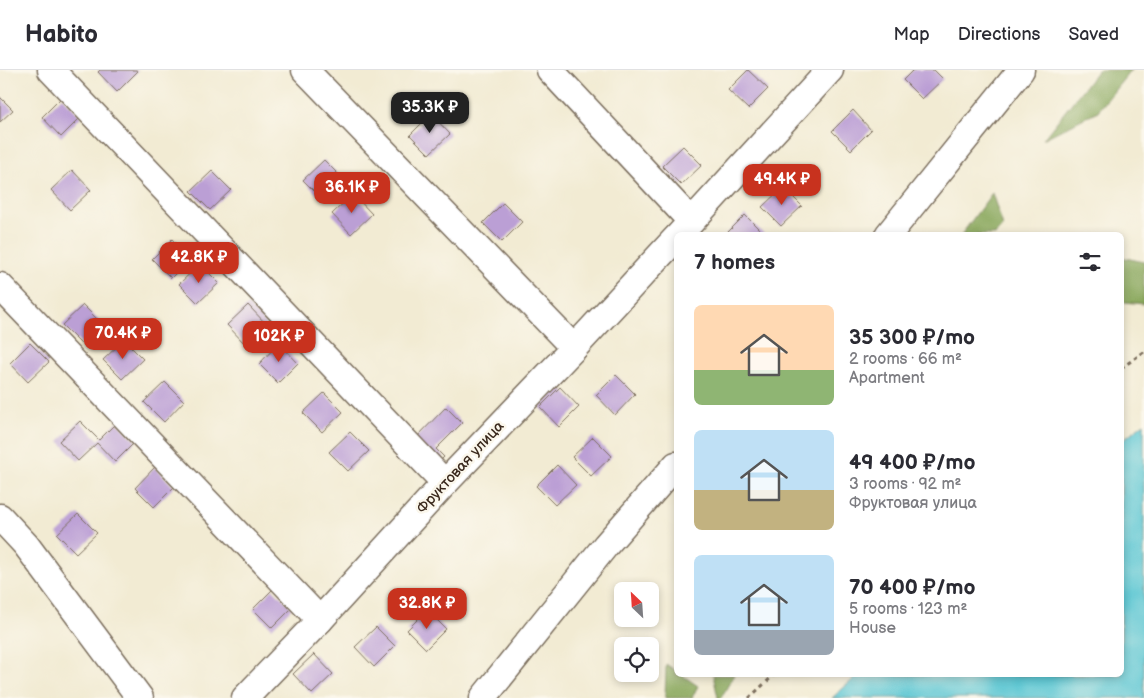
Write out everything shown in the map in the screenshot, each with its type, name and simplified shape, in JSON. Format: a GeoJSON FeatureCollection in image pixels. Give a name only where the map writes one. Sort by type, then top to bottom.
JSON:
{"type":"FeatureCollection","features":[{"type":"Feature","properties":{"kind":"street"},"geometry":{"type":"LineString","coordinates":[[50,70],[445,483]]}},
{"type":"Feature","properties":{"kind":"street"},"geometry":{"type":"LineString","coordinates":[[306,70],[574,348]]}},
{"type":"Feature","properties":{"kind":"street"},"geometry":{"type":"LineString","coordinates":[[550,70],[682,231]]}},
{"type":"Feature","properties":{"kind":"street"},"geometry":{"type":"LineString","coordinates":[[890,232],[1021,70]]}},
{"type":"Feature","properties":{"kind":"street","name":"Фруктовая улица"},"geometry":{"type":"LineString","coordinates":[[682,231],[817,74]]}},
{"type":"Feature","properties":{"kind":"street","name":"Фруктовая улица"},"geometry":{"type":"LineString","coordinates":[[245,698],[674,240]]}},
{"type":"Feature","properties":{"kind":"street"},"geometry":{"type":"LineString","coordinates":[[0,286],[320,620]]}},
{"type":"Feature","properties":{"kind":"street"},"geometry":{"type":"LineString","coordinates":[[483,698],[606,545],[674,467]]}},
{"type":"Feature","properties":{"kind":"street"},"geometry":{"type":"LineString","coordinates":[[0,517],[26,545],[140,698]]}},
{"type":"Feature","properties":{"kind":"path"},"geometry":{"type":"LineString","coordinates":[[1124,366],[1144,352]]}},
{"type":"Feature","properties":{"kind":"path"},"geometry":{"type":"LineString","coordinates":[[749,698],[772,677]]}},
{"type":"Feature","properties":{"kind":"green space"},"geometry":{"type":"Polygon","coordinates":[[[1098,70],[1131,70],[1098,111],[1043,139],[1098,70]]]}},
{"type":"Feature","properties":{"kind":"green space"},"geometry":{"type":"Polygon","coordinates":[[[992,193],[1003,226],[998,232],[963,232],[992,193]]]}},
{"type":"Feature","properties":{"kind":"green space"},"geometry":{"type":"Polygon","coordinates":[[[1124,258],[1144,262],[1144,304],[1124,302],[1124,258]]]}},
{"type":"Feature","properties":{"kind":"green space"},"geometry":{"type":"Polygon","coordinates":[[[666,664],[674,670],[674,677],[685,677],[698,686],[692,698],[665,698],[666,664]]]}},
{"type":"Feature","properties":{"kind":"green space"},"geometry":{"type":"Polygon","coordinates":[[[713,677],[733,677],[721,698],[718,698],[713,677]]]}},
{"type":"Feature","properties":{"kind":"water"},"geometry":{"type":"Polygon","coordinates":[[[1144,423],[1144,698],[832,698],[856,677],[1124,677],[1124,439],[1144,423]]]}},
{"type":"Feature","properties":{"kind":"building"},"geometry":{"type":"Polygon","coordinates":[[[100,70],[138,71],[117,92],[98,72],[100,70]]]}},
{"type":"Feature","properties":{"kind":"building"},"geometry":{"type":"Polygon","coordinates":[[[748,70],[768,89],[748,109],[728,90],[748,70]]]}},
{"type":"Feature","properties":{"kind":"building"},"geometry":{"type":"Polygon","coordinates":[[[913,70],[934,70],[943,79],[922,99],[903,80],[913,70]]]}},
{"type":"Feature","properties":{"kind":"building"},"geometry":{"type":"Polygon","coordinates":[[[0,97],[13,110],[0,122],[0,97]]]}},
{"type":"Feature","properties":{"kind":"building"},"geometry":{"type":"Polygon","coordinates":[[[62,97],[81,117],[61,137],[42,117],[62,97]]]}},
{"type":"Feature","properties":{"kind":"building"},"geometry":{"type":"Polygon","coordinates":[[[853,110],[871,130],[851,150],[832,131],[853,110]]]}},
{"type":"Feature","properties":{"kind":"building"},"geometry":{"type":"Polygon","coordinates":[[[431,114],[450,134],[429,154],[410,135],[431,114]]]}},
{"type":"Feature","properties":{"kind":"building"},"geometry":{"type":"Polygon","coordinates":[[[683,146],[702,165],[681,185],[662,166],[683,146]]]}},
{"type":"Feature","properties":{"kind":"building"},"geometry":{"type":"Polygon","coordinates":[[[324,160],[343,179],[322,199],[303,180],[324,160]]]}},
{"type":"Feature","properties":{"kind":"building"},"geometry":{"type":"Polygon","coordinates":[[[72,170],[91,190],[70,210],[51,190],[72,170]]]}},
{"type":"Feature","properties":{"kind":"building"},"geometry":{"type":"Polygon","coordinates":[[[212,171],[231,190],[210,210],[191,191],[212,171]]]}},
{"type":"Feature","properties":{"kind":"building"},"geometry":{"type":"Polygon","coordinates":[[[783,187],[802,206],[781,226],[762,207],[783,187]]]}},
{"type":"Feature","properties":{"kind":"building"},"geometry":{"type":"Polygon","coordinates":[[[353,194],[372,214],[351,234],[332,214],[353,194]]]}},
{"type":"Feature","properties":{"kind":"building"},"geometry":{"type":"Polygon","coordinates":[[[503,203],[522,222],[502,242],[483,223],[503,203]]]}},
{"type":"Feature","properties":{"kind":"building"},"geometry":{"type":"Polygon","coordinates":[[[745,215],[762,232],[728,232],[745,215]]]}},
{"type":"Feature","properties":{"kind":"building"},"geometry":{"type":"Polygon","coordinates":[[[172,239],[191,258],[171,278],[152,259],[172,239]]]}},
{"type":"Feature","properties":{"kind":"building"},"geometry":{"type":"Polygon","coordinates":[[[200,264],[219,283],[198,303],[179,284],[200,264]]]}},
{"type":"Feature","properties":{"kind":"building"},"geometry":{"type":"Polygon","coordinates":[[[83,305],[102,324],[81,344],[62,325],[83,305]]]}},
{"type":"Feature","properties":{"kind":"building"},"geometry":{"type":"Polygon","coordinates":[[[248,305],[267,325],[246,345],[227,325],[248,305]]]}},
{"type":"Feature","properties":{"kind":"building"},"geometry":{"type":"Polygon","coordinates":[[[124,340],[143,359],[122,379],[103,360],[124,340]]]}},
{"type":"Feature","properties":{"kind":"building"},"geometry":{"type":"Polygon","coordinates":[[[30,343],[49,362],[28,382],[10,363],[30,343]]]}},
{"type":"Feature","properties":{"kind":"building"},"geometry":{"type":"Polygon","coordinates":[[[279,343],[298,363],[278,383],[259,364],[279,343]]]}},
{"type":"Feature","properties":{"kind":"building"},"geometry":{"type":"Polygon","coordinates":[[[616,375],[635,394],[615,415],[596,395],[616,375]]]}},
{"type":"Feature","properties":{"kind":"building"},"geometry":{"type":"Polygon","coordinates":[[[165,382],[184,401],[164,422],[144,402],[165,382]]]}},
{"type":"Feature","properties":{"kind":"building"},"geometry":{"type":"Polygon","coordinates":[[[560,387],[579,407],[559,427],[540,407],[560,387]]]}},
{"type":"Feature","properties":{"kind":"building"},"geometry":{"type":"Polygon","coordinates":[[[324,393],[343,412],[322,432],[303,413],[324,393]]]}},
{"type":"Feature","properties":{"kind":"building"},"geometry":{"type":"Polygon","coordinates":[[[446,407],[462,423],[436,449],[444,457],[437,464],[413,441],[446,407]]]}},
{"type":"Feature","properties":{"kind":"building"},"geometry":{"type":"Polygon","coordinates":[[[80,421],[99,440],[117,422],[136,441],[115,462],[97,443],[78,461],[59,441],[80,421]]]}},
{"type":"Feature","properties":{"kind":"building"},"geometry":{"type":"Polygon","coordinates":[[[350,432],[369,451],[348,471],[329,452],[350,432]]]}},
{"type":"Feature","properties":{"kind":"building"},"geometry":{"type":"Polygon","coordinates":[[[593,437],[612,456],[591,476],[572,457],[593,437]]]}},
{"type":"Feature","properties":{"kind":"building"},"geometry":{"type":"Polygon","coordinates":[[[557,465],[576,485],[555,505],[536,486],[557,465]]]}},
{"type":"Feature","properties":{"kind":"building"},"geometry":{"type":"Polygon","coordinates":[[[155,467],[174,487],[154,507],[135,488],[155,467]]]}},
{"type":"Feature","properties":{"kind":"building"},"geometry":{"type":"Polygon","coordinates":[[[78,514],[97,533],[76,553],[57,534],[78,514]]]}},
{"type":"Feature","properties":{"kind":"building"},"geometry":{"type":"Polygon","coordinates":[[[273,589],[292,608],[272,628],[253,609],[273,589]]]}},
{"type":"Feature","properties":{"kind":"building"},"geometry":{"type":"Polygon","coordinates":[[[427,610],[446,629],[426,649],[407,630],[427,610]]]}},
{"type":"Feature","properties":{"kind":"building"},"geometry":{"type":"Polygon","coordinates":[[[376,627],[395,646],[374,667],[355,647],[376,627]]]}},
{"type":"Feature","properties":{"kind":"building"},"geometry":{"type":"Polygon","coordinates":[[[314,654],[333,674],[312,694],[293,674],[314,654]]]}}]}
